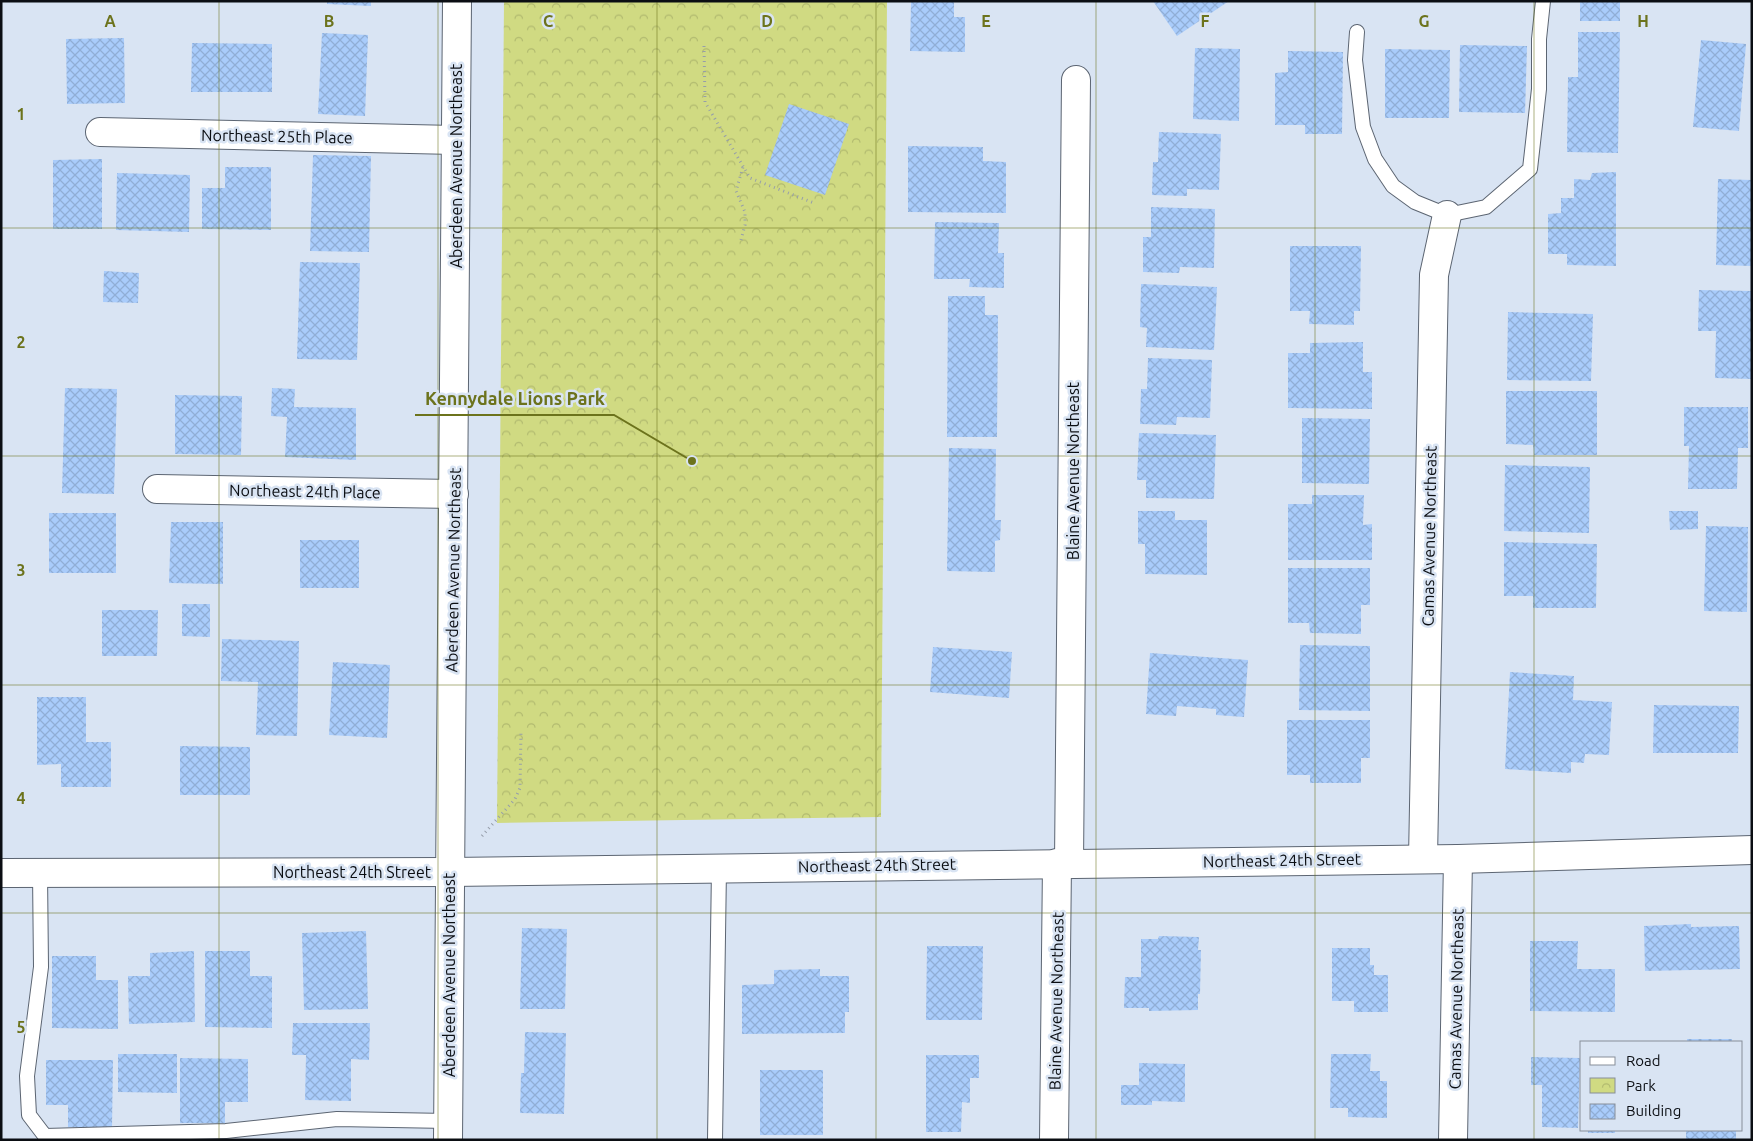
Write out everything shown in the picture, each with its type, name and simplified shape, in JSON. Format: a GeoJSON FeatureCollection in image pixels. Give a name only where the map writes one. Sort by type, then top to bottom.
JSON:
{"type":"FeatureCollection","features":[{"type":"Feature","properties":{"kind":"street","name":"Aberdeen Avenue Northeast"},"geometry":{"type":"LineString","coordinates":[[448,1130],[457,1]]}},
{"type":"Feature","properties":{"kind":"street","name":"Blaine Avenue Northeast"},"geometry":{"type":"LineString","coordinates":[[1054,1140],[1063,863],[1076,80]]}},
{"type":"Feature","properties":{"kind":"street","name":"Northeast 25th Place"},"geometry":{"type":"LineString","coordinates":[[100,132],[455,140]]}},
{"type":"Feature","properties":{"kind":"street","name":"Camas Avenue Northeast"},"geometry":{"type":"LineString","coordinates":[[1423,859],[1434,275],[1447,215]]}},
{"type":"Feature","properties":{"kind":"street","name":"Northeast 24th Place"},"geometry":{"type":"LineString","coordinates":[[157,489],[454,494]]}},
{"type":"Feature","properties":{"kind":"street","name":"Northeast 24th Street"},"geometry":{"type":"LineString","coordinates":[[1,873],[450,872],[1458,859],[1752,850]]}},
{"type":"Feature","properties":{"kind":"street","name":"Camas Avenue Northeast"},"geometry":{"type":"LineString","coordinates":[[1453,1140],[1458,859]]}},
{"type":"Feature","properties":{"kind":"lane"},"geometry":{"type":"LineString","coordinates":[[1357,32],[1356,60],[1362,127],[1375,159],[1392,186],[1415,202],[1447,215],[1486,207],[1530,169],[1538,90],[1539,39],[1543,1]]}},
{"type":"Feature","properties":{"kind":"lane"},"geometry":{"type":"LineString","coordinates":[[715,1140],[719,868]]}},
{"type":"Feature","properties":{"kind":"lane"},"geometry":{"type":"LineString","coordinates":[[40,873],[40,967],[27,1076],[29,1115],[45,1136],[226,1131],[337,1119],[448,1130]]}},
{"type":"Feature","properties":{"kind":"path"},"geometry":{"type":"LineString","coordinates":[[704,46],[705,102],[750,178],[814,203]]}},
{"type":"Feature","properties":{"kind":"path"},"geometry":{"type":"LineString","coordinates":[[741,240],[745,225],[745,212],[736,191],[743,166]]}},
{"type":"Feature","properties":{"kind":"path"},"geometry":{"type":"LineString","coordinates":[[450,872],[514,799],[520,788],[521,731]]}},
{"type":"Feature","properties":{"kind":"green space"},"geometry":{"type":"Polygon","coordinates":[[[504,1],[887,1],[881,817],[497,823],[504,1]]]}},
{"type":"Feature","properties":{"kind":"building"},"geometry":{"type":"Polygon","coordinates":[[[327,1],[371,1],[371,6],[327,4],[327,1]]]}},
{"type":"Feature","properties":{"kind":"building"},"geometry":{"type":"Polygon","coordinates":[[[911,1],[954,1],[954,17],[965,17],[965,52],[910,51],[911,1]]]}},
{"type":"Feature","properties":{"kind":"building"},"geometry":{"type":"Polygon","coordinates":[[[1153,1],[1229,1],[1177,36],[1153,1]]]}},
{"type":"Feature","properties":{"kind":"building"},"geometry":{"type":"Polygon","coordinates":[[[1580,1],[1620,1],[1620,21],[1580,21],[1580,1]]]}},
{"type":"Feature","properties":{"kind":"building"},"geometry":{"type":"Polygon","coordinates":[[[1578,32],[1620,32],[1618,153],[1567,152],[1568,77],[1578,77],[1578,32]]]}},
{"type":"Feature","properties":{"kind":"building"},"geometry":{"type":"Polygon","coordinates":[[[322,33],[368,35],[365,116],[318,114],[322,33]]]}},
{"type":"Feature","properties":{"kind":"building"},"geometry":{"type":"Polygon","coordinates":[[[124,38],[125,103],[67,104],[66,39],[124,38]]]}},
{"type":"Feature","properties":{"kind":"building"},"geometry":{"type":"Polygon","coordinates":[[[1701,40],[1746,44],[1739,131],[1693,127],[1701,40]]]}},
{"type":"Feature","properties":{"kind":"building"},"geometry":{"type":"Polygon","coordinates":[[[192,43],[272,44],[272,92],[191,92],[192,43]]]}},
{"type":"Feature","properties":{"kind":"building"},"geometry":{"type":"Polygon","coordinates":[[[1460,45],[1527,46],[1525,113],[1459,112],[1460,45]]]}},
{"type":"Feature","properties":{"kind":"building"},"geometry":{"type":"Polygon","coordinates":[[[1195,48],[1240,49],[1239,121],[1193,119],[1195,48]]]}},
{"type":"Feature","properties":{"kind":"building"},"geometry":{"type":"Polygon","coordinates":[[[1385,49],[1450,50],[1449,118],[1385,118],[1385,49]]]}},
{"type":"Feature","properties":{"kind":"building"},"geometry":{"type":"Polygon","coordinates":[[[1288,51],[1343,52],[1342,134],[1305,134],[1305,125],[1275,125],[1275,73],[1288,72],[1288,51]]]}},
{"type":"Feature","properties":{"kind":"building"},"geometry":{"type":"Polygon","coordinates":[[[789,104],[849,124],[825,195],[765,175],[789,104]]]}},
{"type":"Feature","properties":{"kind":"building"},"geometry":{"type":"Polygon","coordinates":[[[1159,132],[1221,134],[1219,190],[1187,189],[1187,196],[1152,195],[1153,162],[1158,162],[1159,132]]]}},
{"type":"Feature","properties":{"kind":"building"},"geometry":{"type":"Polygon","coordinates":[[[908,146],[983,147],[983,161],[1006,162],[1006,213],[908,212],[908,146]]]}},
{"type":"Feature","properties":{"kind":"building"},"geometry":{"type":"Polygon","coordinates":[[[313,155],[371,156],[369,252],[310,251],[313,155]]]}},
{"type":"Feature","properties":{"kind":"building"},"geometry":{"type":"Polygon","coordinates":[[[102,159],[102,229],[53,229],[53,160],[102,159]]]}},
{"type":"Feature","properties":{"kind":"building"},"geometry":{"type":"Polygon","coordinates":[[[225,167],[271,167],[271,230],[202,229],[202,188],[225,188],[225,167]]]}},
{"type":"Feature","properties":{"kind":"building"},"geometry":{"type":"Polygon","coordinates":[[[1616,172],[1616,266],[1567,265],[1567,254],[1548,254],[1548,214],[1561,213],[1561,198],[1574,198],[1574,179],[1590,180],[1592,173],[1616,172]]]}},
{"type":"Feature","properties":{"kind":"building"},"geometry":{"type":"Polygon","coordinates":[[[117,173],[190,175],[189,232],[116,230],[117,173]]]}},
{"type":"Feature","properties":{"kind":"building"},"geometry":{"type":"Polygon","coordinates":[[[1718,179],[1752,180],[1752,266],[1716,265],[1718,179]]]}},
{"type":"Feature","properties":{"kind":"building"},"geometry":{"type":"Polygon","coordinates":[[[1151,207],[1215,209],[1214,268],[1180,267],[1179,273],[1143,272],[1143,237],[1151,237],[1151,207]]]}},
{"type":"Feature","properties":{"kind":"building"},"geometry":{"type":"Polygon","coordinates":[[[935,222],[999,223],[998,253],[1004,253],[1004,288],[969,287],[970,279],[934,279],[935,222]]]}},
{"type":"Feature","properties":{"kind":"building"},"geometry":{"type":"Polygon","coordinates":[[[1290,246],[1361,246],[1360,311],[1354,311],[1354,325],[1309,324],[1310,311],[1290,311],[1290,246]]]}},
{"type":"Feature","properties":{"kind":"building"},"geometry":{"type":"Polygon","coordinates":[[[300,262],[360,263],[357,360],[297,359],[300,262]]]}},
{"type":"Feature","properties":{"kind":"building"},"geometry":{"type":"Polygon","coordinates":[[[104,271],[139,273],[138,303],[103,302],[104,271]]]}},
{"type":"Feature","properties":{"kind":"building"},"geometry":{"type":"Polygon","coordinates":[[[1141,284],[1217,287],[1214,350],[1146,347],[1147,328],[1140,327],[1141,284]]]}},
{"type":"Feature","properties":{"kind":"building"},"geometry":{"type":"Polygon","coordinates":[[[1699,290],[1752,291],[1752,379],[1715,378],[1716,331],[1698,331],[1699,290]]]}},
{"type":"Feature","properties":{"kind":"building"},"geometry":{"type":"Polygon","coordinates":[[[948,296],[985,296],[985,315],[998,315],[997,437],[947,437],[948,296]]]}},
{"type":"Feature","properties":{"kind":"building"},"geometry":{"type":"Polygon","coordinates":[[[1508,312],[1593,314],[1591,381],[1507,380],[1508,312]]]}},
{"type":"Feature","properties":{"kind":"building"},"geometry":{"type":"Polygon","coordinates":[[[1363,342],[1363,372],[1372,372],[1372,409],[1288,408],[1288,353],[1310,353],[1310,343],[1363,342]]]}},
{"type":"Feature","properties":{"kind":"building"},"geometry":{"type":"Polygon","coordinates":[[[1148,358],[1212,360],[1210,418],[1177,417],[1176,425],[1140,424],[1141,389],[1147,389],[1148,358]]]}},
{"type":"Feature","properties":{"kind":"building"},"geometry":{"type":"Polygon","coordinates":[[[65,388],[117,389],[114,494],[62,493],[65,388]]]}},
{"type":"Feature","properties":{"kind":"building"},"geometry":{"type":"Polygon","coordinates":[[[272,388],[295,389],[294,407],[356,408],[356,460],[285,457],[287,417],[271,416],[272,388]]]}},
{"type":"Feature","properties":{"kind":"building"},"geometry":{"type":"Polygon","coordinates":[[[1506,391],[1597,391],[1597,455],[1534,455],[1533,445],[1506,444],[1506,391]]]}},
{"type":"Feature","properties":{"kind":"building"},"geometry":{"type":"Polygon","coordinates":[[[175,395],[242,396],[241,455],[175,454],[175,395]]]}},
{"type":"Feature","properties":{"kind":"building"},"geometry":{"type":"Polygon","coordinates":[[[1684,407],[1748,407],[1748,448],[1738,448],[1737,489],[1688,489],[1689,446],[1684,446],[1684,407]]]}},
{"type":"Feature","properties":{"kind":"building"},"geometry":{"type":"Polygon","coordinates":[[[1302,418],[1370,419],[1369,484],[1302,483],[1302,418]]]}},
{"type":"Feature","properties":{"kind":"building"},"geometry":{"type":"Polygon","coordinates":[[[1139,433],[1216,435],[1214,499],[1146,498],[1146,480],[1137,480],[1139,433]]]}},
{"type":"Feature","properties":{"kind":"building"},"geometry":{"type":"Polygon","coordinates":[[[949,448],[996,449],[995,520],[1001,520],[1000,540],[995,541],[995,572],[947,571],[949,448]]]}},
{"type":"Feature","properties":{"kind":"building"},"geometry":{"type":"Polygon","coordinates":[[[1505,465],[1590,467],[1589,533],[1504,531],[1505,465]]]}},
{"type":"Feature","properties":{"kind":"building"},"geometry":{"type":"Polygon","coordinates":[[[1312,495],[1364,495],[1363,525],[1372,524],[1372,560],[1288,560],[1288,504],[1312,504],[1312,495]]]}},
{"type":"Feature","properties":{"kind":"building"},"geometry":{"type":"Polygon","coordinates":[[[1138,511],[1175,511],[1175,520],[1207,520],[1207,575],[1145,574],[1145,544],[1138,544],[1138,511]]]}},
{"type":"Feature","properties":{"kind":"building"},"geometry":{"type":"Polygon","coordinates":[[[1669,511],[1698,511],[1698,529],[1670,530],[1669,511]]]}},
{"type":"Feature","properties":{"kind":"building"},"geometry":{"type":"Polygon","coordinates":[[[49,513],[116,513],[116,573],[49,573],[49,513]]]}},
{"type":"Feature","properties":{"kind":"building"},"geometry":{"type":"Polygon","coordinates":[[[171,522],[223,522],[223,584],[169,583],[171,522]]]}},
{"type":"Feature","properties":{"kind":"building"},"geometry":{"type":"Polygon","coordinates":[[[1706,526],[1748,527],[1747,612],[1704,611],[1706,526]]]}},
{"type":"Feature","properties":{"kind":"building"},"geometry":{"type":"Polygon","coordinates":[[[300,540],[359,540],[359,588],[300,588],[300,540]]]}},
{"type":"Feature","properties":{"kind":"building"},"geometry":{"type":"Polygon","coordinates":[[[1504,542],[1597,544],[1596,608],[1533,608],[1533,596],[1504,596],[1504,542]]]}},
{"type":"Feature","properties":{"kind":"building"},"geometry":{"type":"Polygon","coordinates":[[[1288,568],[1370,568],[1370,605],[1361,605],[1361,634],[1310,633],[1309,623],[1288,623],[1288,568]]]}},
{"type":"Feature","properties":{"kind":"building"},"geometry":{"type":"Polygon","coordinates":[[[182,604],[210,604],[210,637],[182,636],[182,604]]]}},
{"type":"Feature","properties":{"kind":"building"},"geometry":{"type":"Polygon","coordinates":[[[102,610],[158,610],[157,656],[102,656],[102,610]]]}},
{"type":"Feature","properties":{"kind":"building"},"geometry":{"type":"Polygon","coordinates":[[[222,639],[299,641],[297,736],[256,735],[258,682],[221,681],[222,639]]]}},
{"type":"Feature","properties":{"kind":"building"},"geometry":{"type":"Polygon","coordinates":[[[1300,645],[1370,646],[1370,711],[1299,710],[1300,645]]]}},
{"type":"Feature","properties":{"kind":"building"},"geometry":{"type":"Polygon","coordinates":[[[933,647],[1012,652],[1009,698],[930,692],[933,647]]]}},
{"type":"Feature","properties":{"kind":"building"},"geometry":{"type":"Polygon","coordinates":[[[1150,653],[1248,660],[1244,717],[1216,715],[1216,709],[1177,706],[1176,716],[1146,714],[1150,653]]]}},
{"type":"Feature","properties":{"kind":"building"},"geometry":{"type":"Polygon","coordinates":[[[333,662],[390,665],[387,738],[329,735],[333,662]]]}},
{"type":"Feature","properties":{"kind":"building"},"geometry":{"type":"Polygon","coordinates":[[[1510,672],[1574,676],[1573,700],[1612,702],[1609,755],[1585,754],[1584,763],[1571,762],[1571,773],[1505,769],[1510,672]]]}},
{"type":"Feature","properties":{"kind":"building"},"geometry":{"type":"Polygon","coordinates":[[[37,697],[86,697],[86,742],[111,742],[111,787],[61,787],[61,764],[37,765],[37,697]]]}},
{"type":"Feature","properties":{"kind":"building"},"geometry":{"type":"Polygon","coordinates":[[[1654,705],[1739,706],[1738,753],[1653,753],[1654,705]]]}},
{"type":"Feature","properties":{"kind":"building"},"geometry":{"type":"Polygon","coordinates":[[[1287,720],[1370,720],[1370,758],[1361,758],[1361,783],[1310,783],[1310,775],[1287,775],[1287,720]]]}},
{"type":"Feature","properties":{"kind":"building"},"geometry":{"type":"Polygon","coordinates":[[[180,746],[250,747],[250,795],[180,795],[180,746]]]}},
{"type":"Feature","properties":{"kind":"building"},"geometry":{"type":"Polygon","coordinates":[[[1691,924],[1691,927],[1739,926],[1740,969],[1645,971],[1644,926],[1691,924]]]}},
{"type":"Feature","properties":{"kind":"building"},"geometry":{"type":"Polygon","coordinates":[[[522,928],[567,929],[565,1009],[520,1009],[522,928]]]}},
{"type":"Feature","properties":{"kind":"building"},"geometry":{"type":"Polygon","coordinates":[[[366,931],[368,1009],[304,1010],[302,933],[366,931]]]}},
{"type":"Feature","properties":{"kind":"building"},"geometry":{"type":"Polygon","coordinates":[[[1159,936],[1199,937],[1198,950],[1201,950],[1198,1010],[1149,1011],[1149,1008],[1124,1008],[1125,977],[1141,977],[1141,939],[1158,939],[1159,936]]]}},
{"type":"Feature","properties":{"kind":"building"},"geometry":{"type":"Polygon","coordinates":[[[1530,941],[1578,941],[1577,969],[1615,969],[1615,1012],[1530,1011],[1530,941]]]}},
{"type":"Feature","properties":{"kind":"building"},"geometry":{"type":"Polygon","coordinates":[[[927,946],[983,946],[982,1020],[926,1020],[927,946]]]}},
{"type":"Feature","properties":{"kind":"building"},"geometry":{"type":"Polygon","coordinates":[[[1332,948],[1370,948],[1370,965],[1374,965],[1374,975],[1388,975],[1388,1012],[1354,1012],[1354,1001],[1332,1001],[1332,948]]]}},
{"type":"Feature","properties":{"kind":"building"},"geometry":{"type":"Polygon","coordinates":[[[194,951],[195,1022],[129,1024],[128,976],[150,976],[150,953],[194,951]]]}},
{"type":"Feature","properties":{"kind":"building"},"geometry":{"type":"Polygon","coordinates":[[[205,951],[250,951],[250,976],[272,976],[272,1028],[205,1027],[205,951]]]}},
{"type":"Feature","properties":{"kind":"building"},"geometry":{"type":"Polygon","coordinates":[[[52,956],[96,956],[96,980],[118,980],[118,1029],[52,1028],[52,956]]]}},
{"type":"Feature","properties":{"kind":"building"},"geometry":{"type":"Polygon","coordinates":[[[820,969],[820,976],[849,976],[849,1012],[845,1012],[845,1033],[742,1034],[742,985],[774,984],[774,970],[820,969]]]}},
{"type":"Feature","properties":{"kind":"building"},"geometry":{"type":"Polygon","coordinates":[[[293,1023],[370,1023],[369,1060],[351,1059],[351,1101],[305,1100],[306,1055],[292,1055],[293,1023]]]}},
{"type":"Feature","properties":{"kind":"building"},"geometry":{"type":"Polygon","coordinates":[[[525,1032],[566,1033],[564,1114],[520,1113],[521,1073],[524,1073],[525,1032]]]}},
{"type":"Feature","properties":{"kind":"building"},"geometry":{"type":"Polygon","coordinates":[[[1687,1039],[1732,1039],[1732,1041],[1687,1041],[1687,1039]]]}},
{"type":"Feature","properties":{"kind":"building"},"geometry":{"type":"Polygon","coordinates":[[[118,1054],[177,1054],[177,1093],[118,1092],[118,1054]]]}},
{"type":"Feature","properties":{"kind":"building"},"geometry":{"type":"Polygon","coordinates":[[[1331,1054],[1371,1054],[1370,1071],[1380,1071],[1380,1081],[1387,1081],[1387,1118],[1348,1117],[1348,1108],[1330,1108],[1331,1054]]]}},
{"type":"Feature","properties":{"kind":"building"},"geometry":{"type":"Polygon","coordinates":[[[926,1055],[979,1055],[979,1078],[970,1078],[970,1103],[962,1102],[961,1132],[926,1132],[926,1055]]]}},
{"type":"Feature","properties":{"kind":"building"},"geometry":{"type":"Polygon","coordinates":[[[1531,1057],[1580,1058],[1578,1128],[1542,1127],[1542,1085],[1531,1085],[1531,1057]]]}},
{"type":"Feature","properties":{"kind":"building"},"geometry":{"type":"Polygon","coordinates":[[[180,1058],[248,1059],[248,1102],[225,1102],[225,1123],[180,1123],[180,1058]]]}},
{"type":"Feature","properties":{"kind":"building"},"geometry":{"type":"Polygon","coordinates":[[[46,1060],[113,1060],[112,1127],[68,1127],[68,1105],[46,1105],[46,1060]]]}},
{"type":"Feature","properties":{"kind":"building"},"geometry":{"type":"Polygon","coordinates":[[[1139,1063],[1185,1064],[1185,1102],[1152,1101],[1152,1105],[1121,1105],[1121,1085],[1139,1085],[1139,1063]]]}},
{"type":"Feature","properties":{"kind":"building"},"geometry":{"type":"Polygon","coordinates":[[[760,1070],[823,1070],[823,1135],[760,1135],[760,1070]]]}},
{"type":"Feature","properties":{"kind":"building"},"geometry":{"type":"Polygon","coordinates":[[[1588,1131],[1615,1131],[1615,1133],[1588,1133],[1588,1131]]]}},
{"type":"Feature","properties":{"kind":"building"},"geometry":{"type":"Polygon","coordinates":[[[1686,1131],[1736,1131],[1736,1140],[1686,1140],[1686,1131]]]}},
{"type":"Feature","properties":{"kind":"place","name":"Kennydale Lions Park"},"geometry":{"type":"Point","coordinates":[692,461]}}]}
